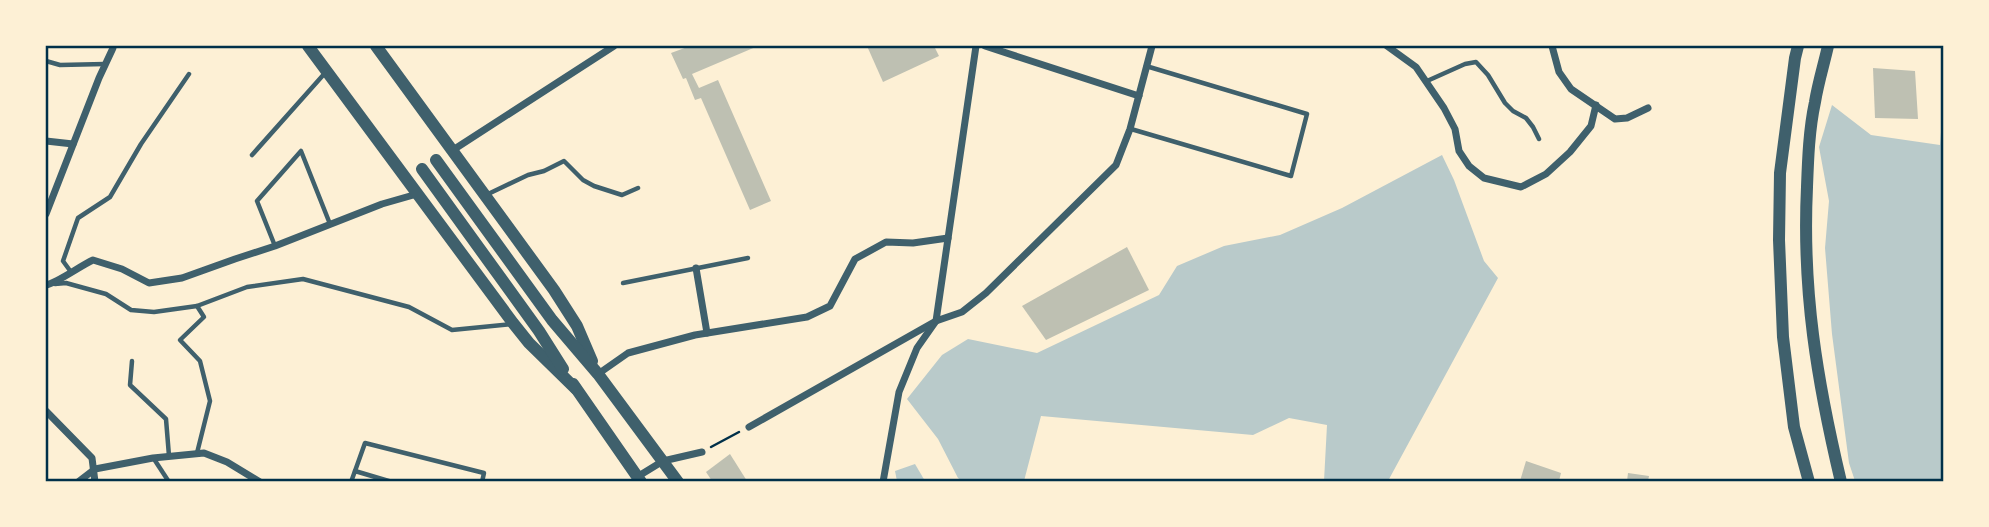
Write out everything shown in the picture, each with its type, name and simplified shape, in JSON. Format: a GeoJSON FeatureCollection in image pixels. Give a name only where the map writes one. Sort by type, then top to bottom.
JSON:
{"type":"FeatureCollection","features":[{"type":"Feature","properties":{"kind":"street"},"geometry":{"type":"LineString","coordinates":[[46,214],[113,46]]}},
{"type":"Feature","properties":{"kind":"street"},"geometry":{"type":"LineString","coordinates":[[308,46],[513,323],[529,343],[576,389]]}},
{"type":"Feature","properties":{"kind":"street"},"geometry":{"type":"LineString","coordinates":[[376,46],[554,290],[571,317],[598,374]]}},
{"type":"Feature","properties":{"kind":"street"},"geometry":{"type":"LineString","coordinates":[[453,150],[614,46]]}},
{"type":"Feature","properties":{"kind":"street"},"geometry":{"type":"LineString","coordinates":[[883,481],[899,392],[916,348],[936,321],[976,46]]}},
{"type":"Feature","properties":{"kind":"street"},"geometry":{"type":"LineString","coordinates":[[985,46],[1139,96]]}},
{"type":"Feature","properties":{"kind":"street"},"geometry":{"type":"LineString","coordinates":[[748,427],[936,321],[962,312],[1011,270],[1116,165],[1130,129],[1152,46]]}},
{"type":"Feature","properties":{"kind":"street"},"geometry":{"type":"LineString","coordinates":[[1387,46],[1416,67],[1427,81],[1455,129],[1459,151],[1469,166],[1484,178],[1521,187],[1546,174],[1570,152],[1591,126],[1596,105]]}},
{"type":"Feature","properties":{"kind":"street"},"geometry":{"type":"LineString","coordinates":[[1552,46],[1559,72],[1571,89],[1615,119],[1627,118],[1648,108]]}},
{"type":"Feature","properties":{"kind":"street"},"geometry":{"type":"LineString","coordinates":[[1798,46],[1780,173],[1779,240],[1783,338],[1794,427],[1809,481]]}},
{"type":"Feature","properties":{"kind":"street"},"geometry":{"type":"LineString","coordinates":[[1828,46],[1814,104],[1805,233],[1813,348],[1840,481]]}},
{"type":"Feature","properties":{"kind":"street"},"geometry":{"type":"LineString","coordinates":[[46,141],[73,144]]}},
{"type":"Feature","properties":{"kind":"street"},"geometry":{"type":"LineString","coordinates":[[436,160],[552,320],[598,374],[678,481]]}},
{"type":"Feature","properties":{"kind":"street"},"geometry":{"type":"LineString","coordinates":[[422,169],[539,331],[636,480],[663,461],[702,452]]}},
{"type":"Feature","properties":{"kind":"street"},"geometry":{"type":"LineString","coordinates":[[49,284],[93,260],[122,269],[149,284],[182,278],[417,194]]}},
{"type":"Feature","properties":{"kind":"street"},"geometry":{"type":"LineString","coordinates":[[598,374],[628,353],[707,333],[807,317],[831,306],[855,259],[886,242],[913,243],[948,237]]}},
{"type":"Feature","properties":{"kind":"street"},"geometry":{"type":"LineString","coordinates":[[696,268],[707,333]]}},
{"type":"Feature","properties":{"kind":"street"},"geometry":{"type":"LineString","coordinates":[[46,411],[92,458],[95,481]]}},
{"type":"Feature","properties":{"kind":"street"},"geometry":{"type":"LineString","coordinates":[[78,481],[94,469],[153,458],[204,453],[227,462],[260,481]]}},
{"type":"Feature","properties":{"kind":"lane"},"geometry":{"type":"LineString","coordinates":[[46,61],[60,65],[106,64]]}},
{"type":"Feature","properties":{"kind":"lane"},"geometry":{"type":"LineString","coordinates":[[1427,81],[1465,64],[1476,62],[1488,75],[1505,103],[1526,118],[1539,139]]}},
{"type":"Feature","properties":{"kind":"lane"},"geometry":{"type":"LineString","coordinates":[[1130,129],[1291,176],[1307,114],[1146,66]]}},
{"type":"Feature","properties":{"kind":"lane"},"geometry":{"type":"LineString","coordinates":[[252,155],[326,72]]}},
{"type":"Feature","properties":{"kind":"lane"},"geometry":{"type":"LineString","coordinates":[[71,272],[63,261],[78,218],[110,197],[141,144],[189,74]]}},
{"type":"Feature","properties":{"kind":"lane"},"geometry":{"type":"LineString","coordinates":[[275,246],[257,201],[301,150],[330,224]]}},
{"type":"Feature","properties":{"kind":"lane"},"geometry":{"type":"LineString","coordinates":[[486,196],[564,161],[583,180],[594,186],[622,195],[638,188]]}},
{"type":"Feature","properties":{"kind":"lane"},"geometry":{"type":"LineString","coordinates":[[623,282],[748,258]]}},
{"type":"Feature","properties":{"kind":"lane"},"geometry":{"type":"LineString","coordinates":[[49,284],[66,283],[106,294],[131,310],[154,312],[197,306],[247,287],[303,279],[409,307],[452,330],[513,323]]}},
{"type":"Feature","properties":{"kind":"lane"},"geometry":{"type":"LineString","coordinates":[[197,306],[204,317],[180,341],[200,360],[210,401],[197,454]]}},
{"type":"Feature","properties":{"kind":"lane"},"geometry":{"type":"LineString","coordinates":[[132,361],[130,384],[166,419],[169,457]]}},
{"type":"Feature","properties":{"kind":"lane"},"geometry":{"type":"LineString","coordinates":[[351,481],[365,443],[484,474],[482,481]]}},
{"type":"Feature","properties":{"kind":"lane"},"geometry":{"type":"LineString","coordinates":[[153,458],[169,481]]}},
{"type":"Feature","properties":{"kind":"lane"},"geometry":{"type":"LineString","coordinates":[[355,471],[391,481]]}},
{"type":"Feature","properties":{"kind":"path"},"geometry":{"type":"LineString","coordinates":[[702,452],[748,427]]}},
{"type":"Feature","properties":{"kind":"shaded area"},"geometry":{"type":"Polygon","coordinates":[[[1832,105],[1871,135],[1940,145],[1943,106],[1943,481],[1855,481],[1849,463],[1832,334],[1825,248],[1829,201],[1819,147],[1832,105]]]}},
{"type":"Feature","properties":{"kind":"shaded area"},"geometry":{"type":"Polygon","coordinates":[[[1442,155],[1484,261],[1498,278],[1388,481],[1324,481],[1327,425],[1289,418],[1253,435],[1041,416],[1024,481],[962,481],[938,439],[907,399],[942,355],[968,339],[1037,353],[1159,295],[1177,266],[1224,246],[1280,235],[1342,208],[1442,155]]]}},
{"type":"Feature","properties":{"kind":"shaded area"},"geometry":{"type":"Polygon","coordinates":[[[915,464],[925,481],[897,481],[895,471],[915,464]]]}},
{"type":"Feature","properties":{"kind":"building"},"geometry":{"type":"Polygon","coordinates":[[[690,46],[758,46],[692,74],[699,88],[718,80],[771,201],[750,210],[701,98],[695,100],[671,53],[690,46]]]}},
{"type":"Feature","properties":{"kind":"building"},"geometry":{"type":"Polygon","coordinates":[[[867,46],[934,46],[939,56],[883,82],[867,46]]]}},
{"type":"Feature","properties":{"kind":"building"},"geometry":{"type":"Polygon","coordinates":[[[1873,68],[1915,71],[1918,119],[1875,118],[1873,68]]]}},
{"type":"Feature","properties":{"kind":"building"},"geometry":{"type":"Polygon","coordinates":[[[1127,247],[1149,290],[1046,340],[1022,306],[1127,247]]]}},
{"type":"Feature","properties":{"kind":"building"},"geometry":{"type":"Polygon","coordinates":[[[730,454],[747,481],[712,481],[706,472],[730,454]]]}},
{"type":"Feature","properties":{"kind":"building"},"geometry":{"type":"Polygon","coordinates":[[[1526,461],[1561,473],[1559,481],[1520,481],[1526,461]]]}},
{"type":"Feature","properties":{"kind":"building"},"geometry":{"type":"Polygon","coordinates":[[[1628,473],[1649,476],[1648,481],[1627,481],[1628,473]]]}}]}
